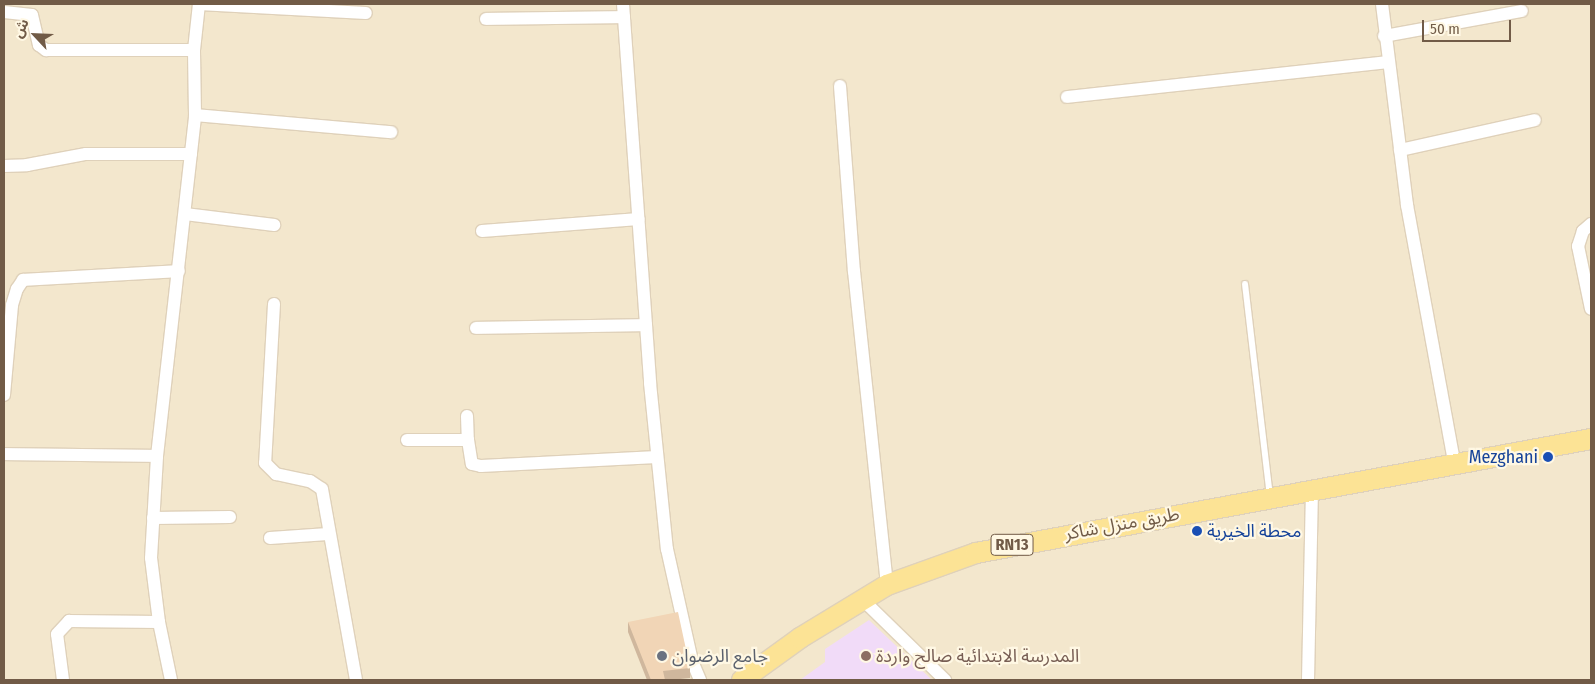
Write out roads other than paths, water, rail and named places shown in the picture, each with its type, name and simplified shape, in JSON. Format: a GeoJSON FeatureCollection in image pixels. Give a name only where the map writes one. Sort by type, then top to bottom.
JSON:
{"type":"FeatureCollection","features":[{"type":"Feature","properties":{"kind":"main road","name":"طريق منزل شاكر"},"geometry":{"type":"LineString","coordinates":[[742,680],[800,638],[887,585],[946,563],[1020,543],[1454,466],[1591,439]]}},
{"type":"Feature","properties":{"kind":"street"},"geometry":{"type":"LineString","coordinates":[[171,680],[159,622],[150,558],[157,456],[195,115],[194,50],[199,4],[366,13]]}},
{"type":"Feature","properties":{"kind":"street"},"geometry":{"type":"LineString","coordinates":[[623,4],[646,325],[667,549],[692,661],[700,680]]}},
{"type":"Feature","properties":{"kind":"street"},"geometry":{"type":"LineString","coordinates":[[1382,4],[1387,62],[1400,150],[1454,466]]}},
{"type":"Feature","properties":{"kind":"street"},"geometry":{"type":"LineString","coordinates":[[4,12],[27,8],[34,19],[40,45],[46,50],[194,50]]}},
{"type":"Feature","properties":{"kind":"street"},"geometry":{"type":"LineString","coordinates":[[1384,36],[1522,11]]}},
{"type":"Feature","properties":{"kind":"street"},"geometry":{"type":"LineString","coordinates":[[486,19],[624,17]]}},
{"type":"Feature","properties":{"kind":"street"},"geometry":{"type":"LineString","coordinates":[[1067,97],[1387,62]]}},
{"type":"Feature","properties":{"kind":"street"},"geometry":{"type":"LineString","coordinates":[[840,86],[854,271],[887,585]]}},
{"type":"Feature","properties":{"kind":"street"},"geometry":{"type":"LineString","coordinates":[[195,115],[390,132]]}},
{"type":"Feature","properties":{"kind":"street"},"geometry":{"type":"LineString","coordinates":[[1400,150],[1535,120]]}},
{"type":"Feature","properties":{"kind":"street"},"geometry":{"type":"LineString","coordinates":[[4,166],[27,165],[86,154],[191,154]]}},
{"type":"Feature","properties":{"kind":"street"},"geometry":{"type":"LineString","coordinates":[[185,214],[274,225]]}},
{"type":"Feature","properties":{"kind":"street"},"geometry":{"type":"LineString","coordinates":[[482,231],[639,219]]}},
{"type":"Feature","properties":{"kind":"street"},"geometry":{"type":"LineString","coordinates":[[1591,224],[1583,231],[1578,246],[1591,309]]}},
{"type":"Feature","properties":{"kind":"street"},"geometry":{"type":"LineString","coordinates":[[4,395],[6,342],[12,305],[17,289],[23,280],[179,271]]}},
{"type":"Feature","properties":{"kind":"street"},"geometry":{"type":"LineString","coordinates":[[274,304],[265,463],[276,474],[310,481],[322,489],[328,534],[356,680]]}},
{"type":"Feature","properties":{"kind":"street"},"geometry":{"type":"LineString","coordinates":[[476,328],[646,325]]}},
{"type":"Feature","properties":{"kind":"street"},"geometry":{"type":"LineString","coordinates":[[467,416],[470,461],[481,466],[657,457]]}},
{"type":"Feature","properties":{"kind":"street"},"geometry":{"type":"LineString","coordinates":[[407,440],[468,440]]}},
{"type":"Feature","properties":{"kind":"street"},"geometry":{"type":"LineString","coordinates":[[4,454],[157,456]]}},
{"type":"Feature","properties":{"kind":"street"},"geometry":{"type":"LineString","coordinates":[[1308,680],[1312,490]]}},
{"type":"Feature","properties":{"kind":"street"},"geometry":{"type":"LineString","coordinates":[[153,518],[230,517]]}},
{"type":"Feature","properties":{"kind":"street"},"geometry":{"type":"LineString","coordinates":[[270,538],[328,534]]}},
{"type":"Feature","properties":{"kind":"street"},"geometry":{"type":"LineString","coordinates":[[863,600],[945,680]]}},
{"type":"Feature","properties":{"kind":"street"},"geometry":{"type":"LineString","coordinates":[[63,680],[57,634],[69,621],[159,622]]}},
{"type":"Feature","properties":{"kind":"lane"},"geometry":{"type":"LineString","coordinates":[[1245,284],[1270,498]]}},
{"type":"Feature","properties":{"kind":"place","name":"Mezghani"},"geometry":{"type":"Point","coordinates":[1548,457]}},
{"type":"Feature","properties":{"kind":"place","name":"محطة الخيرية"},"geometry":{"type":"Point","coordinates":[1197,531]}},
{"type":"Feature","properties":{"kind":"place","name":"جامع الرضوان"},"geometry":{"type":"Point","coordinates":[662,656]}},
{"type":"Feature","properties":{"kind":"place","name":"المدرسة الابتدائية صالح واردة"},"geometry":{"type":"Point","coordinates":[866,656]}}]}
